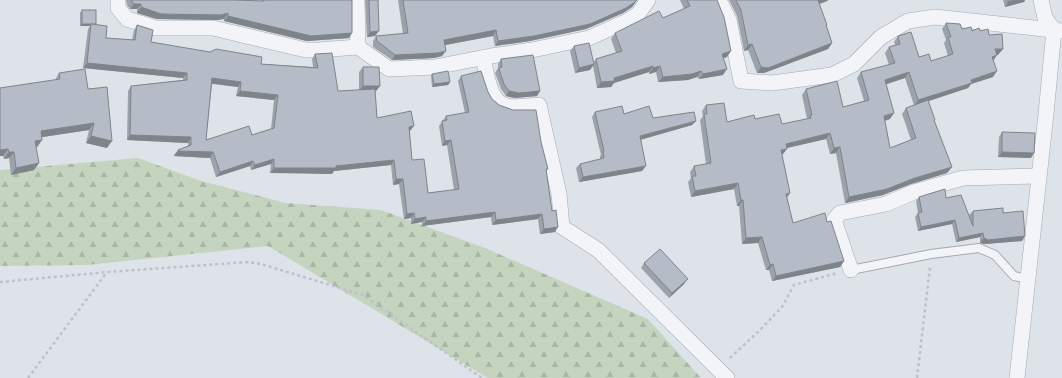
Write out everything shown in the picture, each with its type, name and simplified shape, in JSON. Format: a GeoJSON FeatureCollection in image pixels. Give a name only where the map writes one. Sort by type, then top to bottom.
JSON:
{"type":"FeatureCollection","features":[{"type":"Feature","properties":{"kind":"street"},"geometry":{"type":"LineString","coordinates":[[118,0],[118,8],[127,19],[156,28],[213,28],[306,50],[358,46],[389,69],[436,67],[590,38],[627,22],[638,14],[648,0]]}},
{"type":"Feature","properties":{"kind":"street"},"geometry":{"type":"LineString","coordinates":[[357,0],[358,46]]}},
{"type":"Feature","properties":{"kind":"street"},"geometry":{"type":"LineString","coordinates":[[719,0],[729,20],[741,81],[772,83],[832,75],[854,64],[881,37],[908,21],[935,17],[1058,30]]}},
{"type":"Feature","properties":{"kind":"street"},"geometry":{"type":"LineString","coordinates":[[1041,0],[1045,18],[1058,30]]}},
{"type":"Feature","properties":{"kind":"street"},"geometry":{"type":"LineString","coordinates":[[1017,378],[1038,176],[1058,30]]}},
{"type":"Feature","properties":{"kind":"street"},"geometry":{"type":"LineString","coordinates":[[483,58],[493,96],[499,104],[508,107],[539,105],[558,194],[562,227],[598,250],[722,374]]}},
{"type":"Feature","properties":{"kind":"street"},"geometry":{"type":"LineString","coordinates":[[851,270],[834,220],[840,213],[886,204],[914,192],[963,178],[1038,176]]}},
{"type":"Feature","properties":{"kind":"lane"},"geometry":{"type":"LineString","coordinates":[[851,270],[931,254],[979,248],[995,255],[1014,276],[1027,279]]}},
{"type":"Feature","properties":{"kind":"path"},"geometry":{"type":"LineString","coordinates":[[918,378],[931,254]]}},
{"type":"Feature","properties":{"kind":"path"},"geometry":{"type":"LineString","coordinates":[[0,282],[108,272],[248,262],[261,264],[363,295],[482,378]]}},
{"type":"Feature","properties":{"kind":"path"},"geometry":{"type":"LineString","coordinates":[[722,374],[782,307],[794,285],[851,270]]}},
{"type":"Feature","properties":{"kind":"path"},"geometry":{"type":"LineString","coordinates":[[28,378],[108,272]]}},
{"type":"Feature","properties":{"kind":"green space"},"geometry":{"type":"Polygon","coordinates":[[[138,158],[201,181],[286,203],[381,210],[485,248],[648,319],[701,378],[488,378],[268,246],[87,265],[0,266],[0,170],[138,158]]]}},
{"type":"Feature","properties":{"kind":"building"},"geometry":{"type":"Polygon","coordinates":[[[131,0],[352,0],[352,33],[311,36],[228,16],[228,13],[221,15],[161,14],[141,7],[141,4],[134,4],[131,0]]]}},
{"type":"Feature","properties":{"kind":"building"},"geometry":{"type":"Polygon","coordinates":[[[369,0],[378,0],[379,31],[370,32],[369,0]]]}},
{"type":"Feature","properties":{"kind":"building"},"geometry":{"type":"Polygon","coordinates":[[[403,0],[637,0],[626,8],[590,24],[534,36],[498,41],[496,30],[444,40],[446,51],[438,53],[395,55],[377,41],[376,36],[408,33],[403,0]]]}},
{"type":"Feature","properties":{"kind":"building"},"geometry":{"type":"Polygon","coordinates":[[[687,0],[717,0],[724,17],[731,51],[722,54],[727,69],[703,74],[701,71],[692,74],[663,77],[660,66],[653,68],[653,66],[614,78],[615,81],[601,82],[596,59],[622,51],[615,33],[659,11],[663,18],[690,6],[687,0]]]}},
{"type":"Feature","properties":{"kind":"building"},"geometry":{"type":"Polygon","coordinates":[[[736,0],[818,0],[832,43],[768,68],[761,67],[752,44],[748,45],[741,10],[736,0]]]}},
{"type":"Feature","properties":{"kind":"building"},"geometry":{"type":"Polygon","coordinates":[[[82,10],[96,10],[96,24],[82,24],[82,10]]]}},
{"type":"Feature","properties":{"kind":"building"},"geometry":{"type":"Polygon","coordinates":[[[946,23],[960,24],[962,29],[971,27],[972,31],[979,28],[980,31],[988,29],[989,35],[1002,34],[1003,49],[995,49],[997,55],[992,57],[997,71],[971,80],[972,83],[918,100],[909,72],[885,80],[894,113],[884,116],[890,148],[916,138],[906,108],[928,100],[952,167],[915,178],[887,189],[849,197],[840,147],[834,148],[830,133],[786,144],[787,149],[781,150],[790,193],[786,194],[793,223],[825,213],[827,222],[831,221],[844,261],[776,276],[773,264],[770,265],[762,237],[746,238],[743,200],[741,200],[738,183],[695,191],[692,176],[696,176],[694,166],[711,163],[704,114],[707,114],[706,105],[724,103],[727,122],[754,115],[755,119],[779,114],[782,124],[811,118],[810,116],[812,115],[806,89],[837,81],[843,107],[869,100],[861,72],[895,63],[889,47],[900,44],[898,36],[911,32],[919,57],[929,54],[931,61],[953,54],[948,37],[951,37],[946,23]]]}},
{"type":"Feature","properties":{"kind":"building"},"geometry":{"type":"Polygon","coordinates":[[[91,24],[107,26],[106,38],[135,40],[137,25],[153,30],[151,42],[210,52],[216,49],[262,57],[261,64],[318,68],[315,54],[332,53],[338,91],[375,89],[377,118],[411,111],[414,126],[409,127],[412,160],[424,159],[428,193],[459,189],[451,140],[445,141],[442,121],[447,120],[446,116],[469,112],[461,76],[481,71],[488,92],[492,99],[499,105],[513,110],[536,110],[541,142],[548,169],[546,169],[552,211],[556,210],[558,227],[544,229],[542,214],[496,220],[495,212],[426,221],[426,217],[415,219],[414,213],[407,214],[403,179],[396,179],[394,160],[336,166],[336,168],[274,168],[274,159],[255,165],[253,161],[220,172],[213,152],[178,151],[191,145],[191,137],[130,135],[131,86],[187,80],[187,73],[87,63],[91,24]],[[212,78],[206,140],[249,126],[252,135],[274,128],[278,95],[240,91],[241,82],[212,78]]]}},
{"type":"Feature","properties":{"kind":"building"},"geometry":{"type":"Polygon","coordinates":[[[589,43],[594,64],[579,68],[574,46],[589,43]]]}},
{"type":"Feature","properties":{"kind":"building"},"geometry":{"type":"Polygon","coordinates":[[[533,55],[540,91],[519,93],[509,91],[504,84],[499,68],[502,67],[501,59],[533,55]]]}},
{"type":"Feature","properties":{"kind":"building"},"geometry":{"type":"Polygon","coordinates":[[[363,67],[379,67],[380,86],[363,86],[363,67]]]}},
{"type":"Feature","properties":{"kind":"building"},"geometry":{"type":"Polygon","coordinates":[[[85,69],[88,89],[107,87],[112,141],[91,136],[94,123],[41,131],[42,140],[35,141],[39,163],[16,168],[14,152],[9,152],[8,149],[0,150],[0,88],[60,79],[59,73],[85,69]]]}},
{"type":"Feature","properties":{"kind":"building"},"geometry":{"type":"Polygon","coordinates":[[[448,71],[450,82],[434,84],[432,74],[448,71]]]}},
{"type":"Feature","properties":{"kind":"building"},"geometry":{"type":"Polygon","coordinates":[[[622,106],[624,114],[649,106],[653,118],[694,112],[696,121],[640,136],[646,166],[583,177],[580,164],[604,158],[604,151],[595,112],[622,106]]]}},
{"type":"Feature","properties":{"kind":"building"},"geometry":{"type":"Polygon","coordinates":[[[1002,132],[1035,133],[1034,153],[1002,152],[1002,132]]]}},
{"type":"Feature","properties":{"kind":"building"},"geometry":{"type":"Polygon","coordinates":[[[945,189],[946,198],[961,195],[973,226],[973,211],[1003,208],[1003,213],[1023,211],[1025,236],[988,240],[984,238],[983,233],[959,238],[955,220],[921,227],[918,213],[922,212],[919,197],[945,189]]]}},
{"type":"Feature","properties":{"kind":"building"},"geometry":{"type":"Polygon","coordinates":[[[660,249],[688,279],[672,293],[644,263],[660,249]]]}}]}
